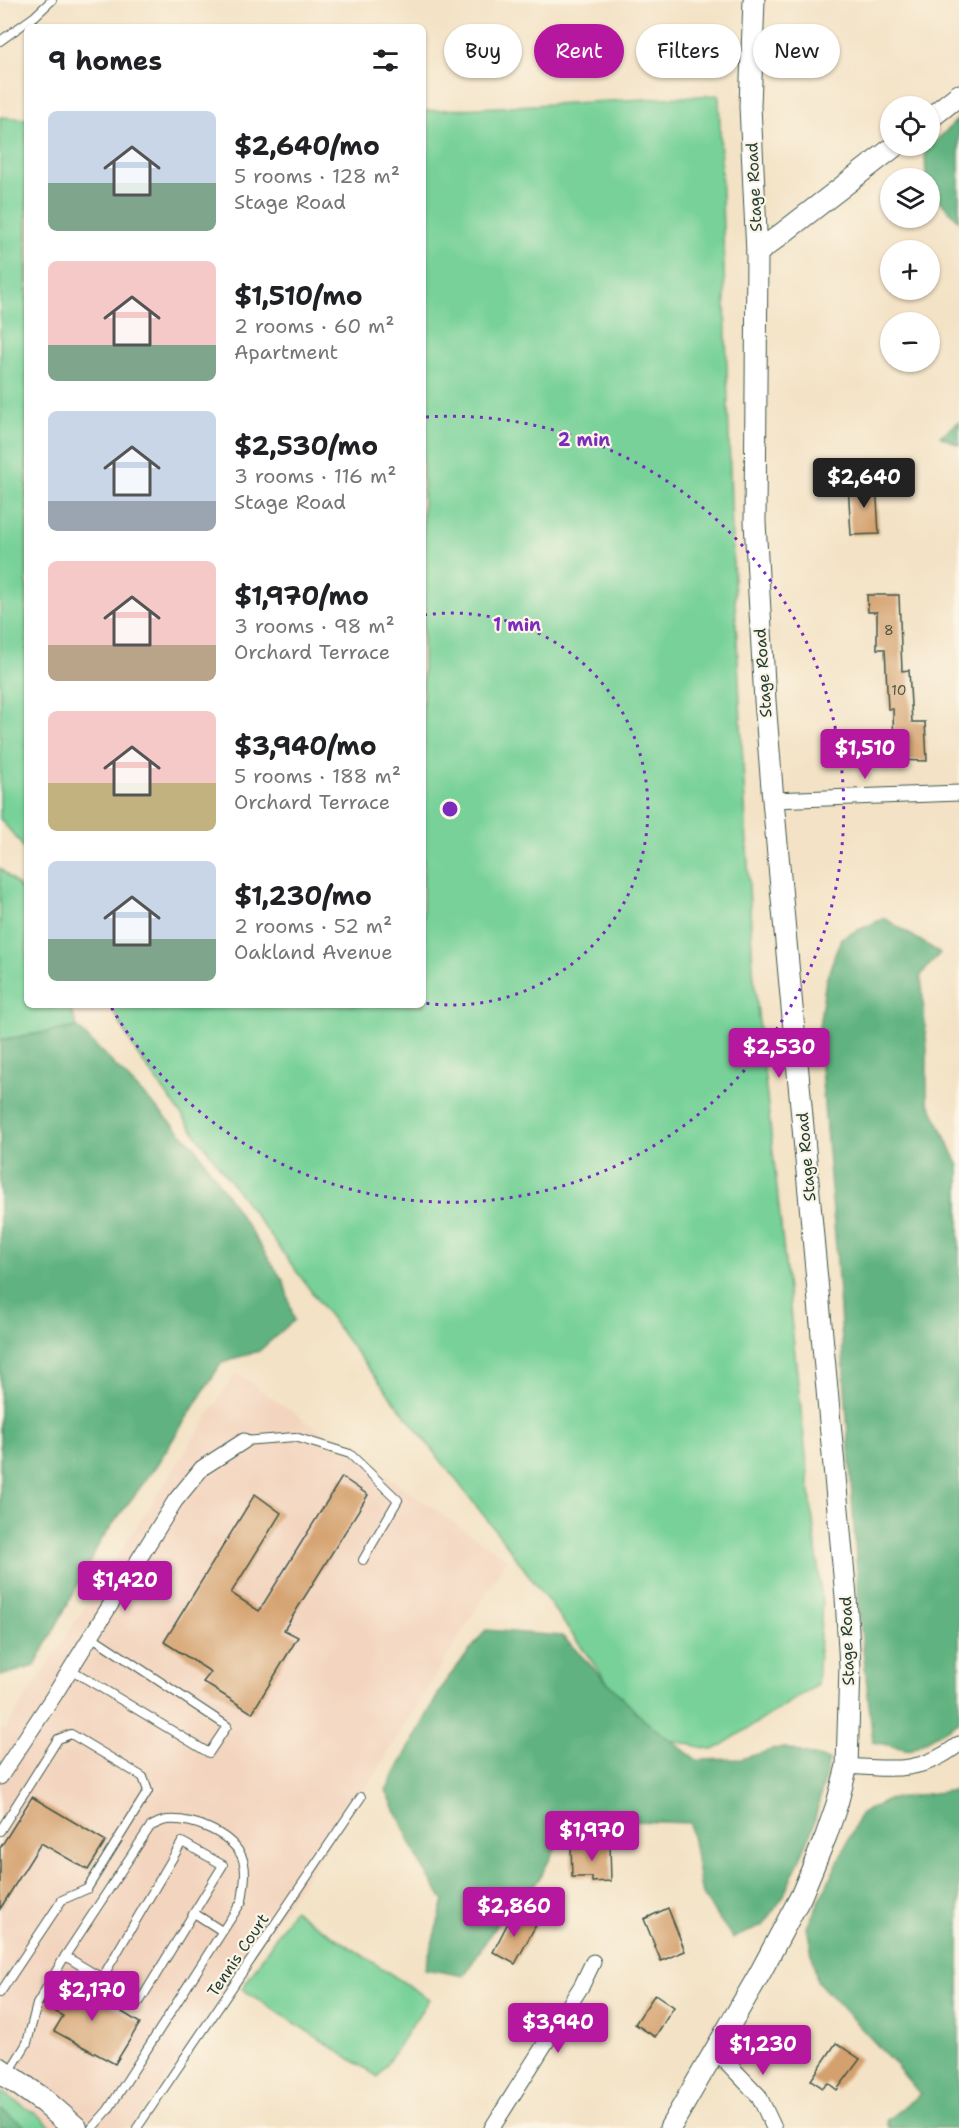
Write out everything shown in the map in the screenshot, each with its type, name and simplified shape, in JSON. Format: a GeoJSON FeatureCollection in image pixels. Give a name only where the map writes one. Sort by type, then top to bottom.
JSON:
{"type":"FeatureCollection","features":[{"type":"Feature","properties":{"kind":"main road"},"geometry":{"type":"LineString","coordinates":[[4,2072],[44,2100],[75,2128]]}},
{"type":"Feature","properties":{"kind":"street","name":"Stage Road"},"geometry":{"type":"LineString","coordinates":[[670,2128],[760,1973],[801,1896],[826,1836],[846,1766],[850,1667],[846,1597],[764,689],[755,522],[757,253],[750,106],[754,0]]}},
{"type":"Feature","properties":{"kind":"street"},"geometry":{"type":"LineString","coordinates":[[940,110],[959,95]]}},
{"type":"Feature","properties":{"kind":"street"},"geometry":{"type":"LineString","coordinates":[[757,253],[882,156]]}},
{"type":"Feature","properties":{"kind":"street"},"geometry":{"type":"LineString","coordinates":[[773,800],[959,793]]}},
{"type":"Feature","properties":{"kind":"street"},"geometry":{"type":"LineString","coordinates":[[0,1777],[188,1483],[202,1468],[244,1441]]}},
{"type":"Feature","properties":{"kind":"street"},"geometry":{"type":"LineString","coordinates":[[846,1766],[884,1769],[912,1768],[934,1760],[959,1744]]}},
{"type":"Feature","properties":{"kind":"street"},"geometry":{"type":"LineString","coordinates":[[492,2128],[582,1985],[593,1962]]}},
{"type":"Feature","properties":{"kind":"street"},"geometry":{"type":"LineString","coordinates":[[715,2050],[759,2096],[774,2128]]}},
{"type":"Feature","properties":{"kind":"lane"},"geometry":{"type":"LineString","coordinates":[[0,41],[35,16],[52,0]]}},
{"type":"Feature","properties":{"kind":"lane"},"geometry":{"type":"LineString","coordinates":[[244,1441],[295,1437],[350,1454],[398,1500],[363,1560]]}},
{"type":"Feature","properties":{"kind":"lane"},"geometry":{"type":"LineString","coordinates":[[70,1669],[208,1753],[227,1726],[91,1636]]}},
{"type":"Feature","properties":{"kind":"lane"},"geometry":{"type":"LineString","coordinates":[[0,1831],[58,1739],[71,1734],[143,1777],[148,1791],[87,1889],[62,1900],[0,1993]]}},
{"type":"Feature","properties":{"kind":"lane","name":"Tennis Court"},"geometry":{"type":"LineString","coordinates":[[137,2128],[361,1797]]}},
{"type":"Feature","properties":{"kind":"lane"},"geometry":{"type":"LineString","coordinates":[[4,2072],[27,2043],[37,2004],[65,1956],[150,1827],[165,1820],[189,1821],[222,1834],[241,1855],[246,1876],[242,1901],[108,2110],[92,2128]]}},
{"type":"Feature","properties":{"kind":"lane"},"geometry":{"type":"LineString","coordinates":[[65,1956],[140,2001],[223,1865],[182,1842],[102,1978]]}},
{"type":"Feature","properties":{"kind":"lane"},"geometry":{"type":"LineString","coordinates":[[194,1913],[222,1931]]}},
{"type":"Feature","properties":{"kind":"shaded area"},"geometry":{"type":"Polygon","coordinates":[[[236,1373],[507,1559],[361,1797],[132,2128],[55,2128],[0,2086],[0,1727],[5,1730],[236,1373]]]}},
{"type":"Feature","properties":{"kind":"green space"},"geometry":{"type":"Polygon","coordinates":[[[719,95],[732,538],[753,968],[822,1603],[817,1685],[714,1750],[646,1735],[506,1544],[352,1347],[137,1054],[112,1008],[426,1008],[426,111],[719,95]]]}},
{"type":"Feature","properties":{"kind":"green space"},"geometry":{"type":"Polygon","coordinates":[[[0,117],[24,119],[24,850],[0,819],[0,117]]]}},
{"type":"Feature","properties":{"kind":"green space"},"geometry":{"type":"Polygon","coordinates":[[[959,118],[959,221],[940,201],[940,168],[926,168],[925,156],[940,156],[940,137],[959,118]]]}},
{"type":"Feature","properties":{"kind":"green space"},"geometry":{"type":"Polygon","coordinates":[[[959,422],[959,445],[940,436],[959,422]]]}},
{"type":"Feature","properties":{"kind":"green space"},"geometry":{"type":"Polygon","coordinates":[[[0,868],[24,892],[24,1008],[70,1008],[77,1027],[0,1040],[0,868]]]}},
{"type":"Feature","properties":{"kind":"green space"},"geometry":{"type":"Polygon","coordinates":[[[884,918],[940,953],[921,975],[927,1050],[927,1099],[959,1166],[959,1722],[910,1750],[873,1742],[860,1620],[836,1248],[818,1033],[826,980],[841,938],[884,918]]]}},
{"type":"Feature","properties":{"kind":"green space"},"geometry":{"type":"Polygon","coordinates":[[[77,1027],[196,1148],[284,1282],[294,1320],[259,1351],[222,1362],[156,1466],[101,1540],[35,1666],[0,1676],[0,1040],[77,1027]]]}},
{"type":"Feature","properties":{"kind":"green space"},"geometry":{"type":"Polygon","coordinates":[[[486,1630],[562,1636],[644,1720],[697,1760],[741,1759],[782,1747],[829,1760],[812,1831],[783,1897],[763,1926],[733,1938],[702,1895],[690,1823],[632,1821],[568,1826],[539,1879],[496,1925],[464,1976],[425,1969],[444,1901],[421,1865],[386,1790],[445,1682],[486,1630]]]}},
{"type":"Feature","properties":{"kind":"green space"},"geometry":{"type":"Polygon","coordinates":[[[959,1787],[959,2128],[889,2128],[887,2120],[920,2094],[817,1981],[807,1927],[861,1813],[890,1799],[956,1790],[959,1787]]]}},
{"type":"Feature","properties":{"kind":"green space"},"geometry":{"type":"Polygon","coordinates":[[[293,1910],[429,1999],[378,2077],[242,1989],[293,1910]]]}},
{"type":"Feature","properties":{"kind":"green space"},"geometry":{"type":"Polygon","coordinates":[[[0,2091],[41,2117],[52,2128],[0,2128],[0,2091]]]}},
{"type":"Feature","properties":{"kind":"green space"},"geometry":{"type":"Polygon","coordinates":[[[0,2109],[28,2128],[0,2128],[0,2109]]]}},
{"type":"Feature","properties":{"kind":"water"},"geometry":{"type":"Polygon","coordinates":[[[871,733],[887,736],[882,765],[864,762],[871,733]]]}},
{"type":"Feature","properties":{"kind":"building"},"geometry":{"type":"Polygon","coordinates":[[[876,482],[879,534],[851,535],[848,484],[876,482]]]}},
{"type":"Feature","properties":{"kind":"building"},"geometry":{"type":"Polygon","coordinates":[[[867,595],[899,595],[902,671],[909,670],[912,722],[925,722],[927,761],[894,760],[893,709],[888,709],[885,649],[877,649],[877,612],[868,612],[867,595]]]}},
{"type":"Feature","properties":{"kind":"building"},"geometry":{"type":"Polygon","coordinates":[[[342,1477],[368,1495],[284,1630],[298,1637],[252,1713],[203,1682],[211,1672],[164,1642],[255,1494],[281,1513],[231,1593],[259,1611],[342,1477]]]}},
{"type":"Feature","properties":{"kind":"building"},"geometry":{"type":"Polygon","coordinates":[[[32,1797],[106,1841],[88,1870],[41,1843],[0,1909],[0,1848],[32,1797]]]}},
{"type":"Feature","properties":{"kind":"building"},"geometry":{"type":"Polygon","coordinates":[[[571,1845],[610,1845],[611,1881],[592,1882],[592,1877],[572,1877],[571,1845]]]}},
{"type":"Feature","properties":{"kind":"building"},"geometry":{"type":"Polygon","coordinates":[[[668,1908],[685,1951],[661,1961],[644,1919],[668,1908]]]}},
{"type":"Feature","properties":{"kind":"building"},"geometry":{"type":"Polygon","coordinates":[[[513,1913],[536,1925],[515,1964],[493,1952],[513,1913]]]}},
{"type":"Feature","properties":{"kind":"building"},"geometry":{"type":"Polygon","coordinates":[[[56,1984],[74,1996],[80,1986],[140,2023],[115,2064],[54,2031],[63,2016],[43,2005],[56,1984]]]}},
{"type":"Feature","properties":{"kind":"building"},"geometry":{"type":"Polygon","coordinates":[[[655,1994],[674,2007],[655,2037],[635,2024],[655,1994]]]}},
{"type":"Feature","properties":{"kind":"building"},"geometry":{"type":"Polygon","coordinates":[[[836,2043],[860,2059],[837,2090],[828,2083],[823,2088],[811,2080],[836,2043]]]}}]}
